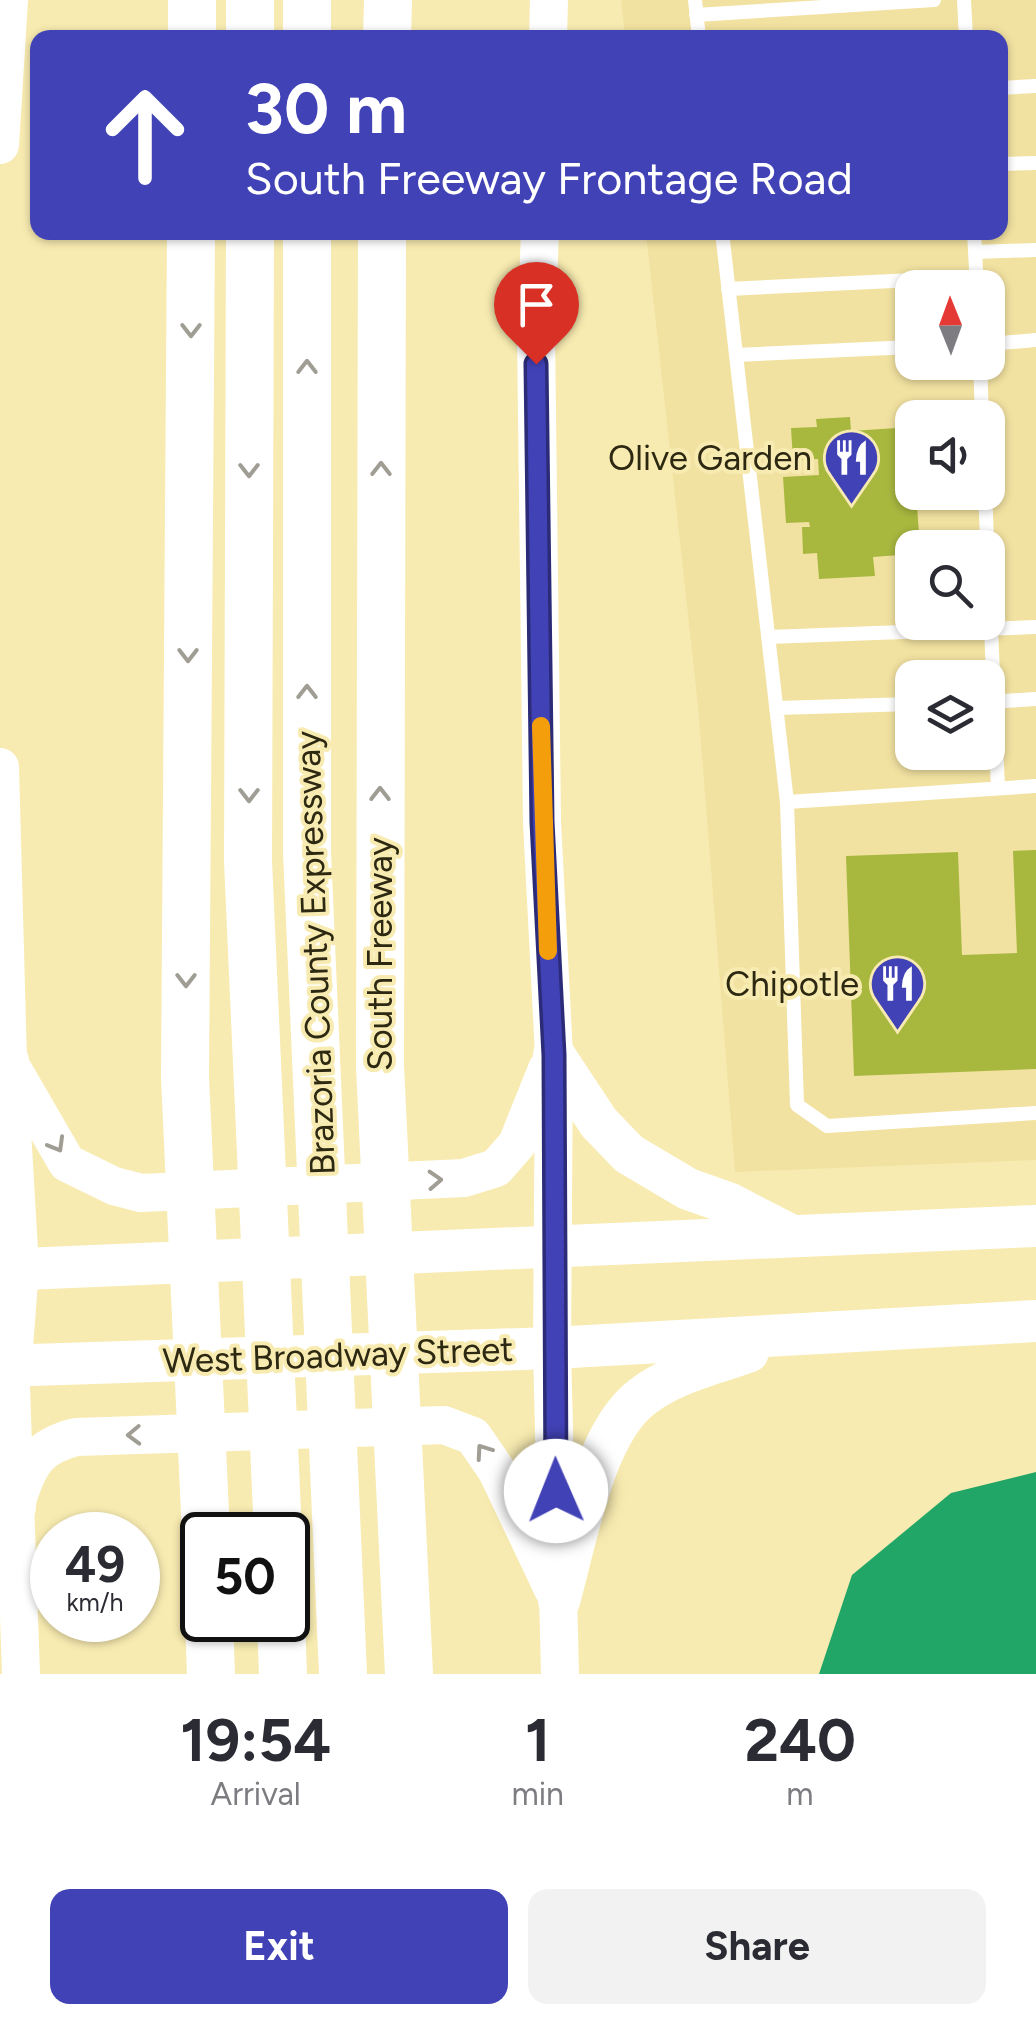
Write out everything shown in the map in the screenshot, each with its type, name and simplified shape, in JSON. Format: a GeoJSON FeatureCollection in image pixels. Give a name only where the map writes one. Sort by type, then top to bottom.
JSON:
{"type":"FeatureCollection","features":[{"type":"Feature","properties":{"kind":"highway"},"geometry":{"type":"LineString","coordinates":[[192,0],[192,30]]}},
{"type":"Feature","properties":{"kind":"highway"},"geometry":{"type":"LineString","coordinates":[[250,0],[250,30]]}},
{"type":"Feature","properties":{"kind":"highway"},"geometry":{"type":"LineString","coordinates":[[306,0],[306,30]]}},
{"type":"Feature","properties":{"kind":"highway"},"geometry":{"type":"LineString","coordinates":[[387,30],[388,0]]}},
{"type":"Feature","properties":{"kind":"highway"},"geometry":{"type":"LineString","coordinates":[[191,240],[185,1077],[205,1512]]}},
{"type":"Feature","properties":{"kind":"highway","name":"Brazoria County Expressway"},"geometry":{"type":"LineString","coordinates":[[250,240],[248,862],[277,1512]]}},
{"type":"Feature","properties":{"kind":"highway","name":"Brazoria County Expressway"},"geometry":{"type":"LineString","coordinates":[[307,240],[307,852],[343,1674]]}},
{"type":"Feature","properties":{"kind":"highway","name":"South Freeway"},"geometry":{"type":"LineString","coordinates":[[382,240],[380,1066],[409,1674]]}},
{"type":"Feature","properties":{"kind":"highway"},"geometry":{"type":"LineString","coordinates":[[210,1642],[211,1674]]}},
{"type":"Feature","properties":{"kind":"highway"},"geometry":{"type":"LineString","coordinates":[[282,1642],[283,1674]]}},
{"type":"Feature","properties":{"kind":"main road"},"geometry":{"type":"LineString","coordinates":[[0,144],[9,0]]}},
{"type":"Feature","properties":{"kind":"main road"},"geometry":{"type":"LineString","coordinates":[[548,30],[549,0]]}},
{"type":"Feature","properties":{"kind":"main road"},"geometry":{"type":"LineString","coordinates":[[540,240],[536,333],[542,822],[554,1055],[552,1348],[560,1674]]}},
{"type":"Feature","properties":{"kind":"main road"},"geometry":{"type":"LineString","coordinates":[[0,768],[10,1269],[7,1493],[21,1674]]}},
{"type":"Feature","properties":{"kind":"main road"},"geometry":{"type":"LineString","coordinates":[[4,1068],[68,1163],[114,1186],[141,1193],[464,1178],[496,1168],[517,1144],[554,1055]]}},
{"type":"Feature","properties":{"kind":"main road"},"geometry":{"type":"LineString","coordinates":[[554,1055],[599,1123],[629,1154],[688,1189],[728,1203],[792,1236]]}},
{"type":"Feature","properties":{"kind":"main road"},"geometry":{"type":"LineString","coordinates":[[10,1269],[1036,1226]]}},
{"type":"Feature","properties":{"kind":"main road","name":"West Broadway Street"},"geometry":{"type":"LineString","coordinates":[[7,1366],[552,1348],[1036,1321]]}},
{"type":"Feature","properties":{"kind":"main road"},"geometry":{"type":"LineString","coordinates":[[559,1600],[612,1427],[642,1396],[680,1376],[792,1337]]}},
{"type":"Feature","properties":{"kind":"main road"},"geometry":{"type":"LineString","coordinates":[[7,1493],[29,1462],[52,1443],[76,1437],[444,1425],[473,1436],[497,1471],[559,1600]]}},
{"type":"Feature","properties":{"kind":"lane"},"geometry":{"type":"LineString","coordinates":[[695,8],[934,0]]}},
{"type":"Feature","properties":{"kind":"lane"},"geometry":{"type":"LineString","coordinates":[[964,0],[966,30]]}},
{"type":"Feature","properties":{"kind":"lane"},"geometry":{"type":"LineString","coordinates":[[1008,88],[1036,86]]}},
{"type":"Feature","properties":{"kind":"lane"},"geometry":{"type":"LineString","coordinates":[[1008,164],[1036,163]]}},
{"type":"Feature","properties":{"kind":"lane"},"geometry":{"type":"LineString","coordinates":[[723,240],[787,802],[797,1105],[827,1126],[1036,1113]]}},
{"type":"Feature","properties":{"kind":"lane"},"geometry":{"type":"LineString","coordinates":[[974,240],[976,270]]}},
{"type":"Feature","properties":{"kind":"lane"},"geometry":{"type":"LineString","coordinates":[[975,252],[1036,250]]}},
{"type":"Feature","properties":{"kind":"lane"},"geometry":{"type":"LineString","coordinates":[[728,289],[895,284]]}},
{"type":"Feature","properties":{"kind":"lane"},"geometry":{"type":"LineString","coordinates":[[1005,343],[1036,340]]}},
{"type":"Feature","properties":{"kind":"lane"},"geometry":{"type":"LineString","coordinates":[[736,355],[895,348]]}},
{"type":"Feature","properties":{"kind":"lane"},"geometry":{"type":"LineString","coordinates":[[1005,628],[1036,626]]}},
{"type":"Feature","properties":{"kind":"lane"},"geometry":{"type":"LineString","coordinates":[[768,637],[895,632]]}},
{"type":"Feature","properties":{"kind":"lane"},"geometry":{"type":"LineString","coordinates":[[1005,701],[1036,699]]}},
{"type":"Feature","properties":{"kind":"lane"},"geometry":{"type":"LineString","coordinates":[[776,708],[895,704]]}},
{"type":"Feature","properties":{"kind":"lane"},"geometry":{"type":"LineString","coordinates":[[997,770],[998,788]]}},
{"type":"Feature","properties":{"kind":"lane"},"geometry":{"type":"LineString","coordinates":[[787,802],[1036,786]]}},
{"type":"Feature","properties":{"kind":"shaded area"},"geometry":{"type":"Polygon","coordinates":[[[621,0],[1036,0],[1036,1160],[735,1172],[698,706],[647,240],[1008,240],[1008,30],[624,30],[621,0]]]}},
{"type":"Feature","properties":{"kind":"shaded area"},"geometry":{"type":"Polygon","coordinates":[[[1036,1472],[1036,1674],[819,1674],[852,1575],[951,1493],[1036,1472]]]}},
{"type":"Feature","properties":{"kind":"building","name":"Olive Garden"},"geometry":{"type":"Polygon","coordinates":[[[850,417],[851,431],[895,428],[895,510],[917,510],[919,530],[895,530],[895,555],[873,557],[875,576],[819,579],[817,553],[803,554],[802,527],[810,527],[809,522],[786,523],[783,477],[819,475],[818,459],[793,460],[791,428],[817,427],[816,419],[850,417]]]}},
{"type":"Feature","properties":{"kind":"building"},"geometry":{"type":"Polygon","coordinates":[[[1036,850],[1036,1069],[854,1076],[846,856],[958,852],[962,955],[1017,953],[1013,851],[1036,850]]]}},
{"type":"Feature","properties":{"kind":"slow traffic"},"geometry":{"type":"LineString","coordinates":[[541,726],[548,951]]}},
{"type":"Feature","properties":{"kind":"place","name":"Olive Garden"},"geometry":{"type":"Point","coordinates":[851,507]}},
{"type":"Feature","properties":{"kind":"place","name":"Chipotle"},"geometry":{"type":"Point","coordinates":[898,1033]}},
{"type":"Feature","properties":{"kind":"route"},"geometry":{"type":"LineString","coordinates":[[536,364],[542,822],[554,1055],[552,1348],[556,1491]]}}]}
